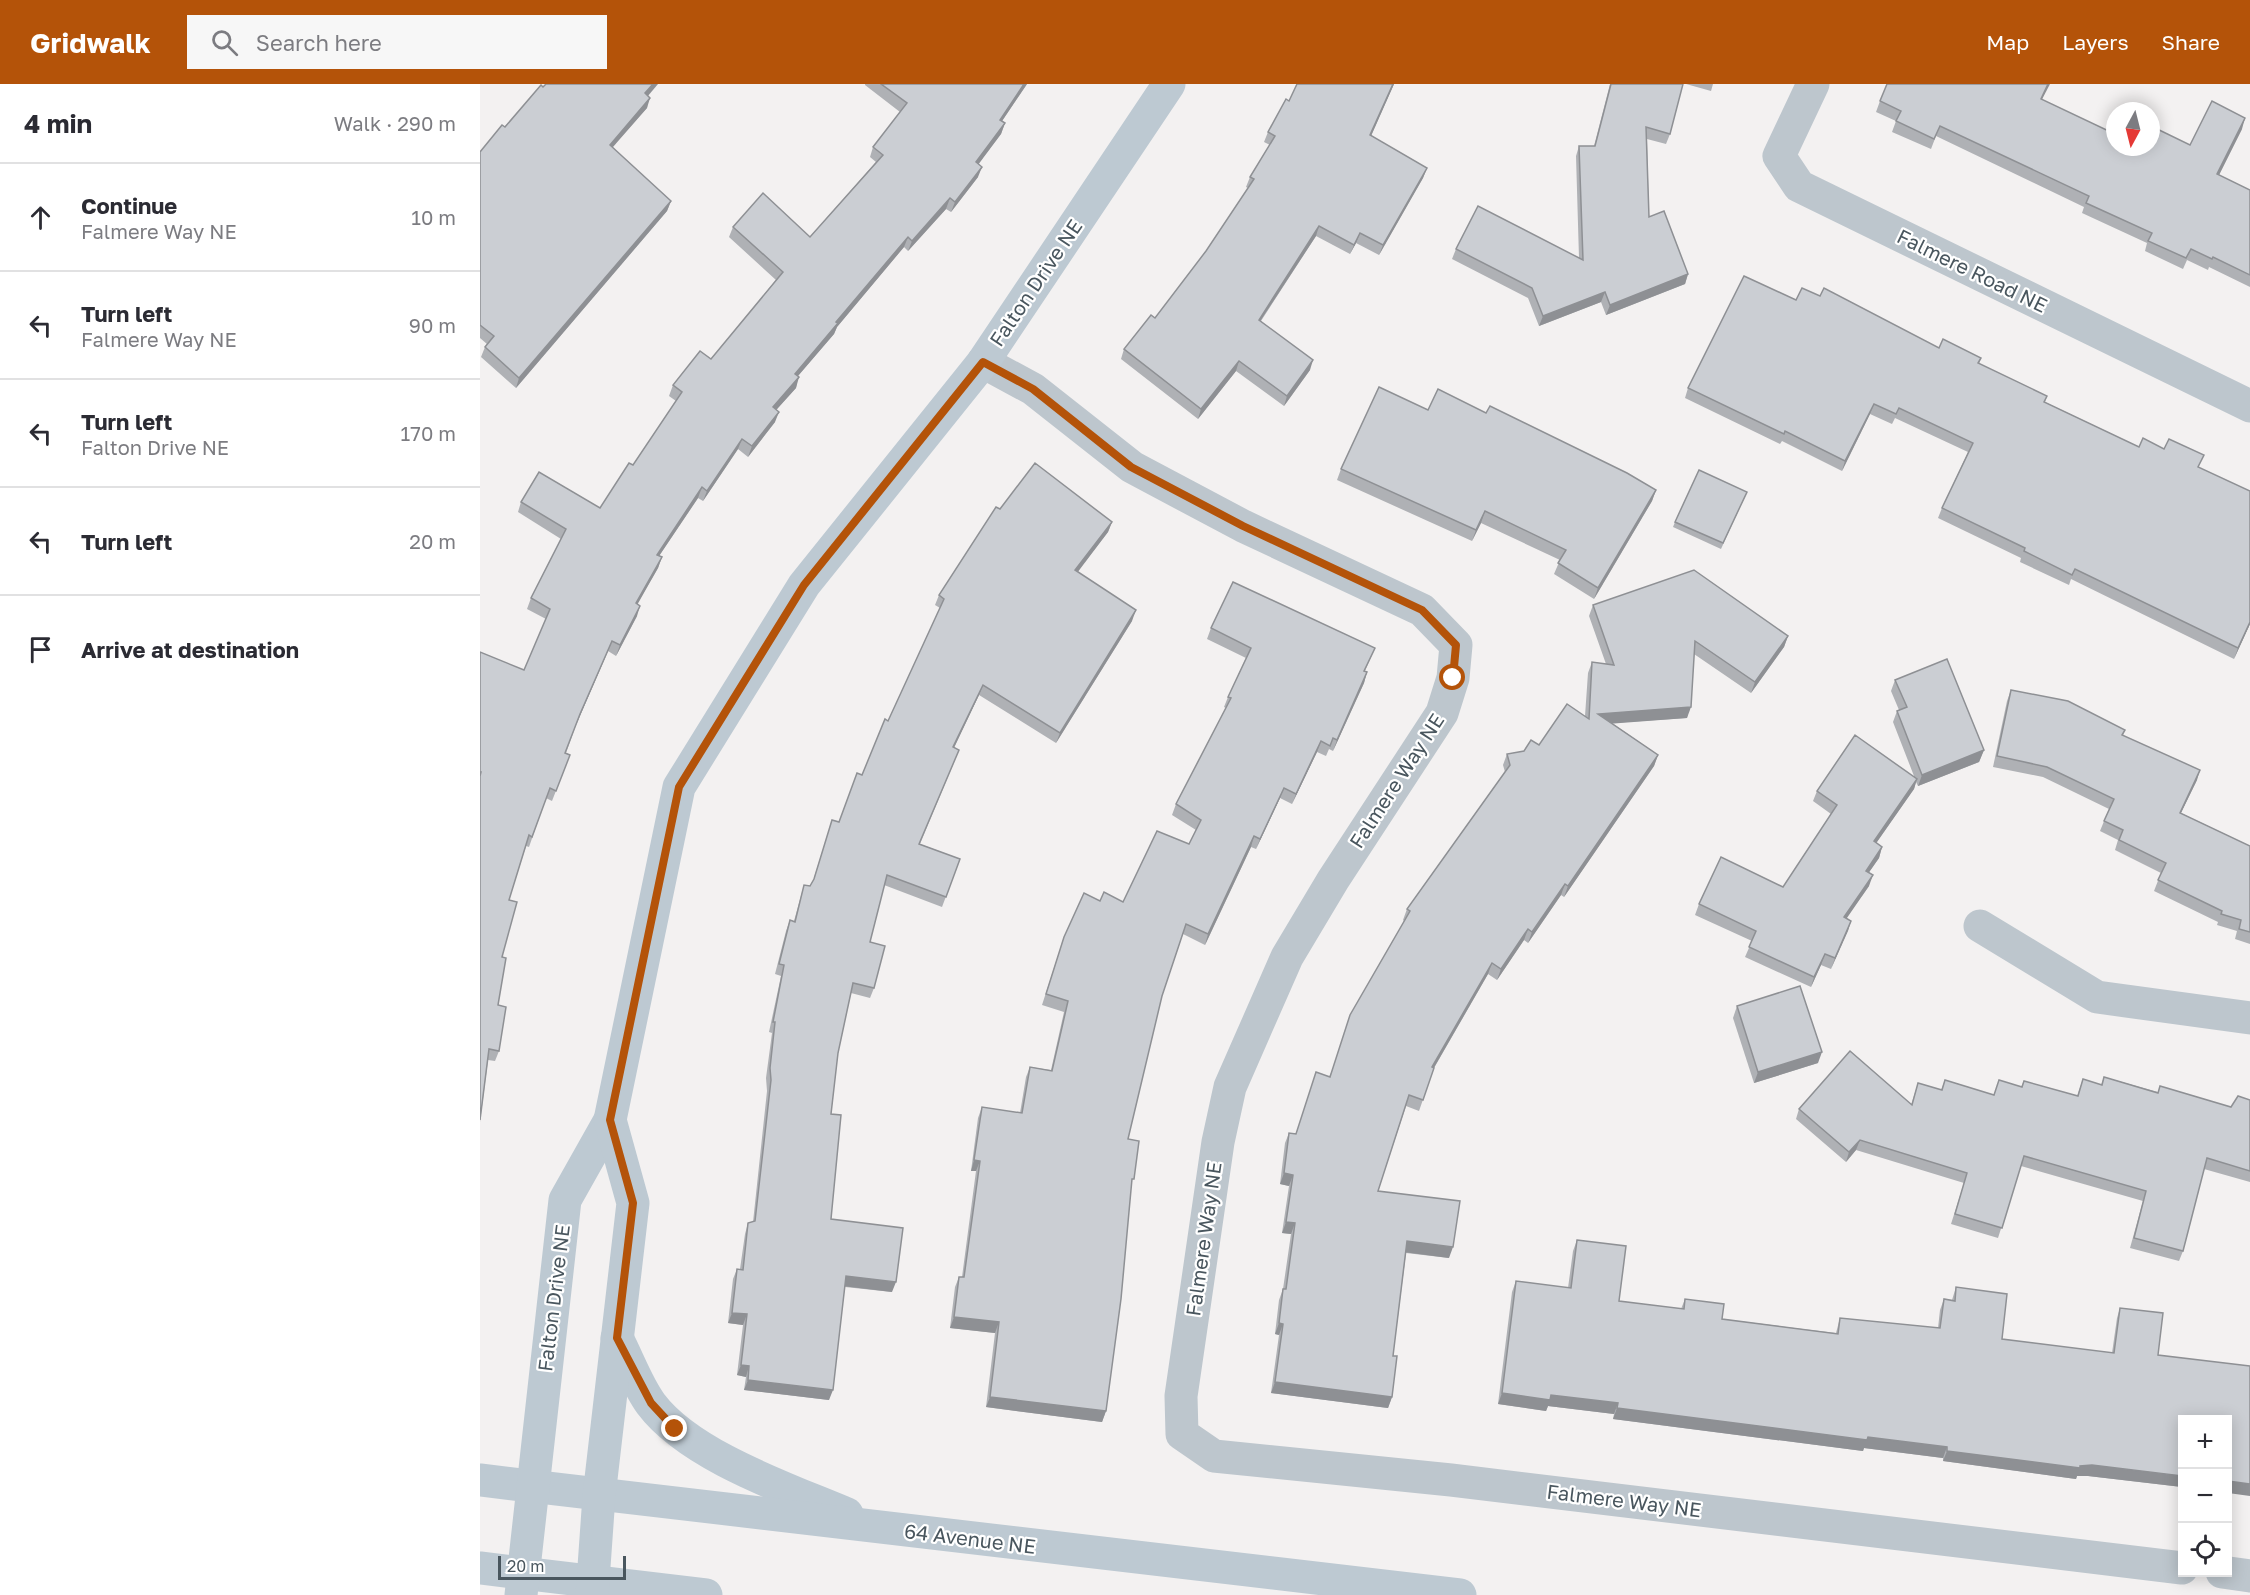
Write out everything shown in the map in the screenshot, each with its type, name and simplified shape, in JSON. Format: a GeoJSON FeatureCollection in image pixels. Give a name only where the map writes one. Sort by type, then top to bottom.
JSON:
{"type":"FeatureCollection","features":[{"type":"Feature","properties":{"kind":"street","name":"Falton Drive NE"},"geometry":{"type":"LineString","coordinates":[[522,1584],[565,1200],[610,1120],[679,787],[804,585],[983,362],[1169,84]]}},
{"type":"Feature","properties":{"kind":"street","name":"Falmere Road NE"},"geometry":{"type":"LineString","coordinates":[[1813,84],[1779,156],[1799,186],[2250,406]]}},
{"type":"Feature","properties":{"kind":"street","name":"Falmere Way NE"},"geometry":{"type":"LineString","coordinates":[[983,362],[1033,389],[1131,467],[1243,526],[1422,610],[1456,645],[1453,678],[1442,713],[1333,880],[1287,957],[1230,1088],[1218,1142],[1181,1396],[1182,1434],[1214,1456],[1463,1482],[2178,1568]]}},
{"type":"Feature","properties":{"kind":"street"},"geometry":{"type":"LineString","coordinates":[[1980,926],[2097,997],[2250,1018]]}},
{"type":"Feature","properties":{"kind":"street","name":"Falton Drive NE"},"geometry":{"type":"LineString","coordinates":[[592,1588],[599,1496],[633,1203],[610,1120]]}},
{"type":"Feature","properties":{"kind":"street"},"geometry":{"type":"LineString","coordinates":[[617,1338],[651,1403],[675,1429],[691,1441],[761,1477],[880,1529]]}},
{"type":"Feature","properties":{"kind":"street","name":"64 Avenue NE"},"geometry":{"type":"LineString","coordinates":[[480,1480],[880,1529],[1460,1595]]}},
{"type":"Feature","properties":{"kind":"street"},"geometry":{"type":"LineString","coordinates":[[480,1568],[522,1584],[706,1595]]}},
{"type":"Feature","properties":{"kind":"street"},"geometry":{"type":"LineString","coordinates":[[2232,1573],[2250,1576]]}},
{"type":"Feature","properties":{"kind":"building"},"geometry":{"type":"Polygon","coordinates":[[[546,84],[653,84],[645,93],[650,98],[610,145],[671,201],[519,378],[485,347],[494,336],[480,325],[480,152],[502,125],[505,127],[541,85],[543,87],[546,84]]]}},
{"type":"Feature","properties":{"kind":"building"},"geometry":{"type":"Polygon","coordinates":[[[881,84],[1024,84],[1000,120],[1005,123],[976,162],[982,167],[955,202],[950,198],[912,241],[908,237],[836,322],[838,323],[795,374],[799,377],[773,407],[779,412],[752,446],[742,439],[707,491],[702,487],[657,555],[662,557],[636,603],[640,606],[620,645],[612,641],[580,714],[565,753],[570,755],[556,791],[550,788],[532,837],[529,835],[509,900],[517,902],[502,957],[506,958],[498,1005],[506,1007],[499,1051],[489,1049],[480,1120],[480,652],[524,670],[550,609],[531,598],[566,529],[521,502],[539,472],[600,508],[629,463],[633,465],[682,392],[673,385],[700,351],[711,359],[783,272],[733,227],[763,193],[810,237],[883,155],[873,147],[907,103],[881,84]]]}},
{"type":"Feature","properties":{"kind":"building"},"geometry":{"type":"Polygon","coordinates":[[[1297,84],[1393,84],[1370,135],[1427,168],[1383,245],[1360,233],[1354,245],[1319,226],[1259,320],[1313,360],[1287,396],[1239,361],[1201,409],[1124,349],[1151,315],[1155,318],[1206,251],[1254,179],[1250,177],[1275,136],[1268,132],[1286,99],[1289,101],[1297,84]]]}},
{"type":"Feature","properties":{"kind":"building"},"geometry":{"type":"Polygon","coordinates":[[[1611,84],[1683,84],[1670,134],[1646,127],[1649,217],[1664,211],[1688,274],[1610,305],[1605,292],[1543,316],[1532,288],[1456,249],[1478,206],[1583,260],[1579,146],[1595,146],[1611,84]]]}},
{"type":"Feature","properties":{"kind":"building"},"geometry":{"type":"Polygon","coordinates":[[[1887,84],[2048,84],[2041,99],[2106,130],[2106,156],[2160,156],[2160,130],[2190,145],[2212,101],[2245,118],[2217,174],[2250,190],[2250,275],[2191,249],[2186,258],[2148,241],[2152,233],[2086,203],[2089,196],[1940,126],[1934,139],[1896,121],[1901,111],[1880,101],[1887,84]]]}},
{"type":"Feature","properties":{"kind":"building"},"geometry":{"type":"Polygon","coordinates":[[[1744,276],[1796,300],[1802,288],[1820,296],[1824,288],[1939,348],[1943,339],[1981,358],[1978,363],[2047,396],[2044,402],[2139,447],[2143,438],[2164,449],[2169,439],[2204,455],[2198,467],[2250,491],[2250,622],[2238,648],[2075,569],[2072,575],[2024,551],[2025,548],[1942,508],[1973,443],[1899,408],[1896,414],[1874,404],[1845,461],[1785,431],[1784,434],[1688,388],[1744,276]]]}},
{"type":"Feature","properties":{"kind":"building"},"geometry":{"type":"Polygon","coordinates":[[[1379,387],[1428,410],[1438,389],[1486,413],[1490,406],[1627,473],[1656,490],[1598,588],[1558,563],[1566,550],[1485,511],[1476,530],[1341,469],[1379,387]]]}},
{"type":"Feature","properties":{"kind":"building"},"geometry":{"type":"Polygon","coordinates":[[[1035,463],[1112,522],[1075,570],[1136,610],[1060,733],[983,685],[953,747],[959,750],[919,844],[960,859],[946,897],[887,875],[870,942],[885,946],[874,988],[853,983],[838,1053],[831,1114],[841,1115],[831,1219],[903,1228],[896,1282],[846,1276],[833,1390],[748,1380],[749,1366],[741,1365],[747,1314],[732,1313],[737,1269],[743,1270],[748,1223],[755,1221],[771,1080],[770,1068],[775,1022],[773,1022],[784,965],[779,964],[790,920],[795,922],[804,885],[810,886],[814,879],[832,820],[839,822],[857,773],[862,775],[885,719],[888,721],[944,599],[939,595],[996,507],[1000,509],[1035,463]]]}},
{"type":"Feature","properties":{"kind":"building"},"geometry":{"type":"Polygon","coordinates":[[[1699,470],[1747,492],[1723,543],[1675,522],[1699,470]]]}},
{"type":"Feature","properties":{"kind":"building"},"geometry":{"type":"Polygon","coordinates":[[[1694,570],[1788,636],[1755,682],[1695,641],[1691,707],[1598,714],[1658,755],[1568,886],[1565,884],[1532,932],[1528,929],[1501,969],[1492,963],[1432,1067],[1434,1068],[1423,1100],[1409,1095],[1378,1191],[1460,1201],[1453,1247],[1407,1241],[1393,1356],[1397,1356],[1392,1397],[1275,1382],[1283,1324],[1279,1323],[1283,1289],[1286,1289],[1295,1223],[1286,1222],[1293,1175],[1284,1173],[1289,1133],[1296,1134],[1316,1072],[1330,1077],[1350,1015],[1410,911],[1407,909],[1510,765],[1507,754],[1524,751],[1531,740],[1539,745],[1567,704],[1589,719],[1592,662],[1614,665],[1593,605],[1694,570]]]}},
{"type":"Feature","properties":{"kind":"building"},"geometry":{"type":"Polygon","coordinates":[[[1233,582],[1375,648],[1337,740],[1333,738],[1330,746],[1321,741],[1296,794],[1284,788],[1260,839],[1254,836],[1208,934],[1186,924],[1162,996],[1128,1139],[1139,1141],[1134,1179],[1132,1179],[1121,1299],[1106,1411],[990,1397],[999,1322],[954,1317],[959,1277],[964,1277],[980,1161],[974,1160],[982,1107],[1022,1113],[1030,1067],[1052,1071],[1068,1001],[1046,994],[1064,937],[1084,893],[1100,901],[1104,892],[1123,902],[1157,831],[1189,844],[1201,820],[1176,804],[1231,698],[1228,697],[1251,648],[1211,628],[1233,582]]]}},
{"type":"Feature","properties":{"kind":"building"},"geometry":{"type":"Polygon","coordinates":[[[1947,659],[1984,750],[1922,775],[1897,711],[1907,707],[1895,680],[1947,659]]]}},
{"type":"Feature","properties":{"kind":"building"},"geometry":{"type":"Polygon","coordinates":[[[2011,690],[2068,701],[2125,730],[2122,735],[2200,770],[2180,813],[2250,846],[2250,932],[2239,929],[2241,920],[2221,914],[2222,911],[2158,880],[2166,863],[2119,840],[2123,830],[2104,821],[2114,799],[2047,767],[1997,756],[2011,690]]]}},
{"type":"Feature","properties":{"kind":"building"},"geometry":{"type":"Polygon","coordinates":[[[1855,735],[1917,779],[1874,841],[1882,847],[1866,871],[1873,875],[1844,917],[1851,921],[1835,958],[1825,954],[1814,977],[1749,947],[1756,931],[1699,904],[1721,857],[1783,887],[1837,805],[1817,791],[1855,735]]]}},
{"type":"Feature","properties":{"kind":"building"},"geometry":{"type":"Polygon","coordinates":[[[1800,986],[1822,1052],[1758,1072],[1737,1006],[1800,986]]]}},
{"type":"Feature","properties":{"kind":"building"},"geometry":{"type":"Polygon","coordinates":[[[1850,1051],[1912,1105],[1918,1083],[1942,1090],[1945,1080],[1994,1095],[1999,1080],[2022,1087],[2024,1081],[2078,1096],[2083,1079],[2102,1085],[2104,1077],[2158,1093],[2160,1086],[2231,1107],[2238,1096],[2250,1100],[2250,1171],[2207,1158],[2183,1251],[2134,1238],[2146,1191],[2024,1156],[2002,1228],[1955,1214],[1967,1173],[1860,1140],[1849,1152],[1799,1109],[1850,1051]]]}},
{"type":"Feature","properties":{"kind":"building"},"geometry":{"type":"Polygon","coordinates":[[[1577,1240],[1626,1246],[1619,1301],[1684,1309],[1685,1299],[1724,1304],[1722,1319],[1838,1334],[1840,1318],[1940,1328],[1944,1299],[1955,1301],[1956,1287],[2007,1294],[2002,1339],[2114,1353],[2120,1308],[2163,1313],[2158,1355],[2250,1366],[2250,1484],[2232,1482],[2232,1415],[2178,1415],[2178,1476],[2092,1465],[2080,1466],[2080,1468],[1947,1451],[1947,1447],[1868,1437],[1867,1440],[1617,1408],[1618,1403],[1551,1395],[1550,1400],[1502,1393],[1516,1281],[1571,1288],[1577,1240]]]}},
{"type":"Feature","properties":{"kind":"route"},"geometry":{"type":"LineString","coordinates":[[675,1429],[651,1403],[617,1338],[633,1203],[610,1120],[679,787],[804,585],[983,362],[1033,389],[1131,467],[1243,526],[1422,610],[1456,645],[1453,678]]}}]}
